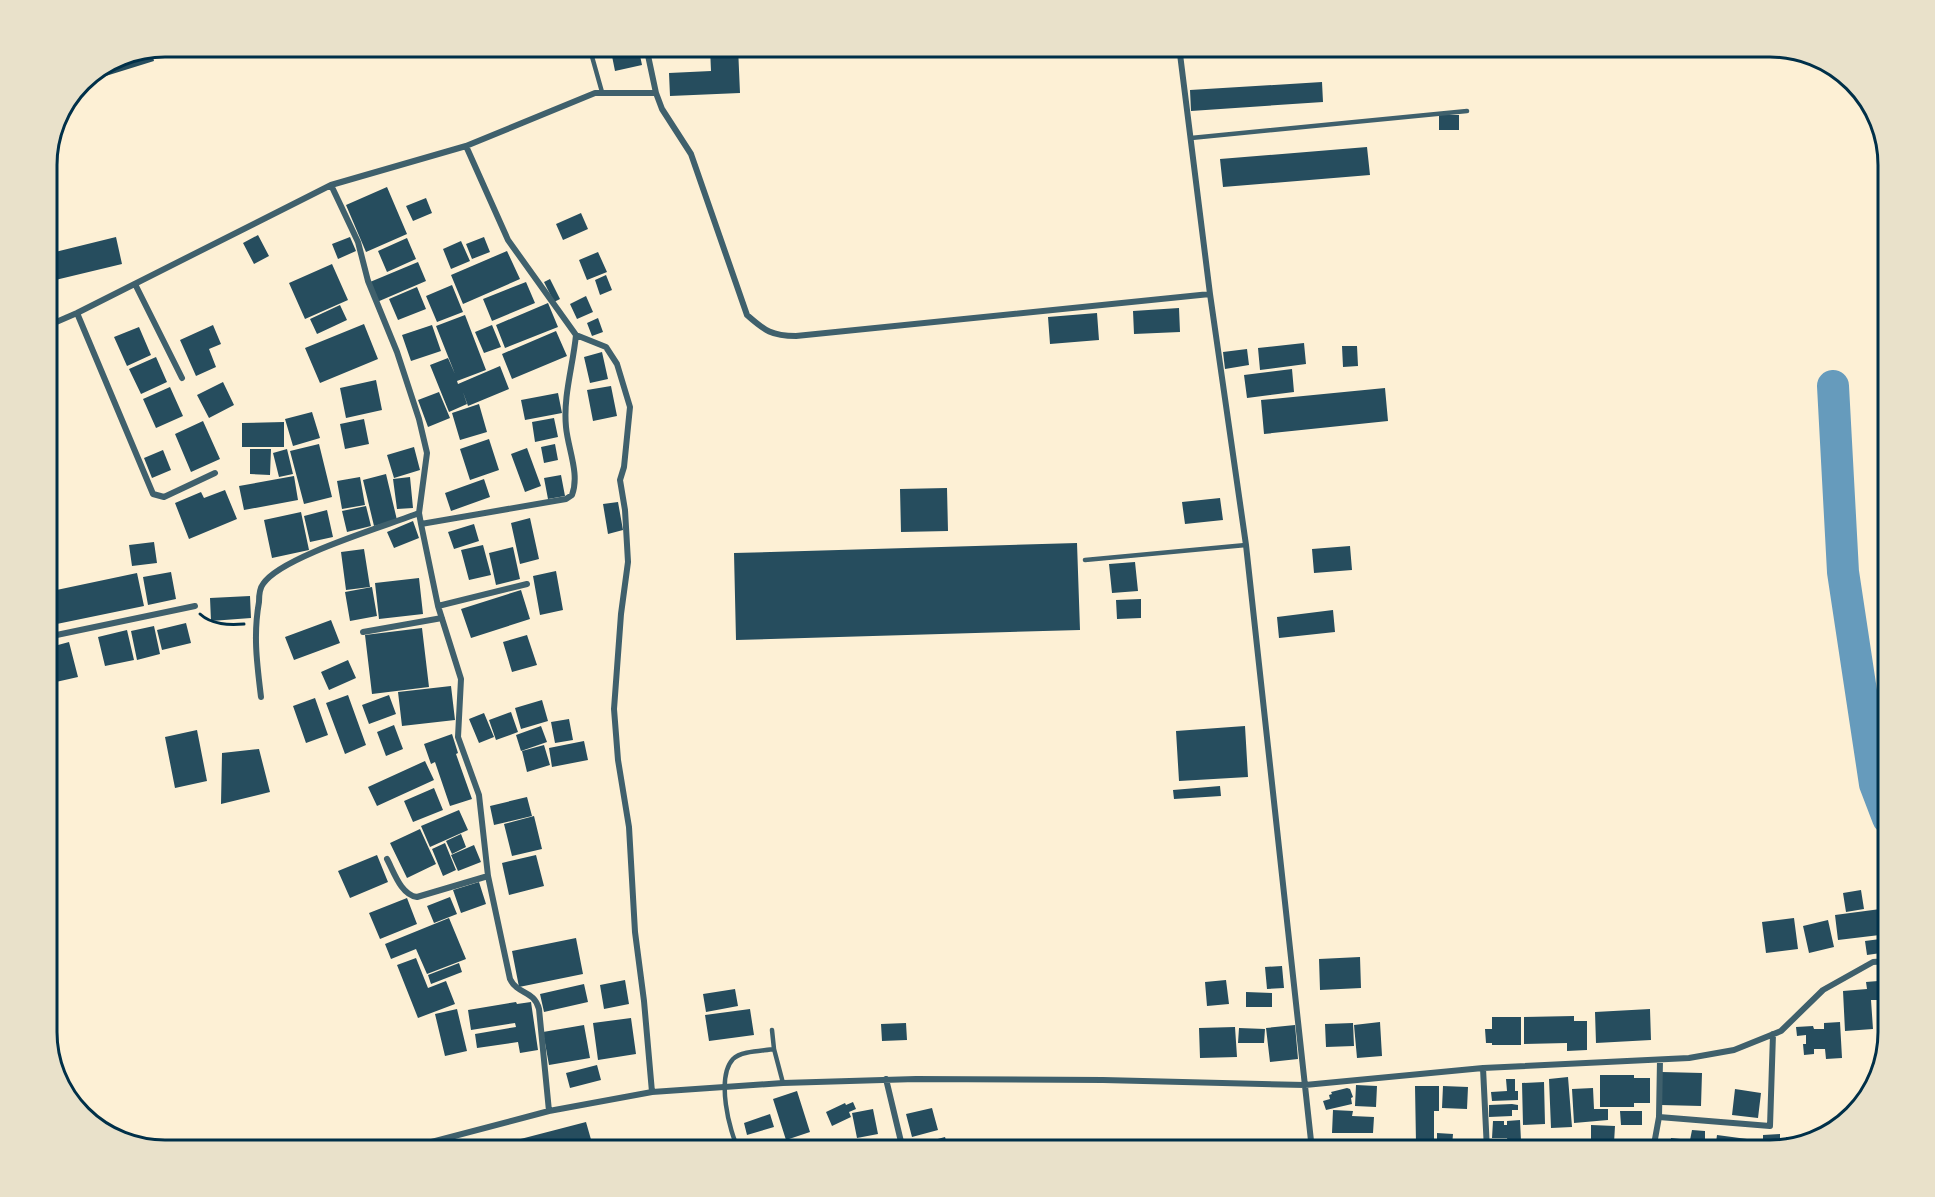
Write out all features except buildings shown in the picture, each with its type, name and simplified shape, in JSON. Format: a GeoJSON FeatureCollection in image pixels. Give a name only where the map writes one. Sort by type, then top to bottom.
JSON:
{"type":"FeatureCollection","features":[{"type":"Feature","properties":{"kind":"street"},"geometry":{"type":"LineString","coordinates":[[648,57],[662,109],[692,154],[747,315],[767,332],[778,336],[808,335],[1210,294]]}},
{"type":"Feature","properties":{"kind":"street"},"geometry":{"type":"LineString","coordinates":[[1180,57],[1210,294],[1246,545],[1311,1140]]}},
{"type":"Feature","properties":{"kind":"street"},"geometry":{"type":"LineString","coordinates":[[57,322],[331,185],[466,146],[595,93],[656,93]]}},
{"type":"Feature","properties":{"kind":"street"},"geometry":{"type":"LineString","coordinates":[[466,146],[508,240],[576,335],[606,347],[616,364],[630,407],[624,467],[620,480],[625,510],[628,562],[621,614],[614,709],[618,760],[629,827],[635,932],[652,1092]]}},
{"type":"Feature","properties":{"kind":"street"},"geometry":{"type":"LineString","coordinates":[[331,185],[358,242],[368,281],[397,352],[419,419],[427,453],[419,513],[438,606],[461,678],[458,737],[479,795],[488,876],[510,979],[516,987],[533,996],[537,1001],[549,1111]]}},
{"type":"Feature","properties":{"kind":"street"},"geometry":{"type":"LineString","coordinates":[[135,284],[182,378]]}},
{"type":"Feature","properties":{"kind":"street"},"geometry":{"type":"LineString","coordinates":[[77,313],[153,494],[164,497],[215,473]]}},
{"type":"Feature","properties":{"kind":"street"},"geometry":{"type":"LineString","coordinates":[[421,524],[566,499],[572,495],[575,478],[566,426],[566,394],[576,335]]}},
{"type":"Feature","properties":{"kind":"street"},"geometry":{"type":"LineString","coordinates":[[261,697],[255,646],[255,623],[261,586],[279,569],[343,540],[419,513]]}},
{"type":"Feature","properties":{"kind":"street"},"geometry":{"type":"LineString","coordinates":[[438,606],[527,584]]}},
{"type":"Feature","properties":{"kind":"street"},"geometry":{"type":"LineString","coordinates":[[57,635],[195,606]]}},
{"type":"Feature","properties":{"kind":"street"},"geometry":{"type":"LineString","coordinates":[[363,632],[442,618]]}},
{"type":"Feature","properties":{"kind":"street"},"geometry":{"type":"LineString","coordinates":[[387,859],[408,895],[417,897],[488,876]]}},
{"type":"Feature","properties":{"kind":"street"},"geometry":{"type":"LineString","coordinates":[[439,1140],[549,1111],[652,1092],[783,1083],[886,1079],[1103,1080],[1305,1085],[1483,1068],[1689,1058],[1734,1050],[1780,1031],[1823,990],[1873,962],[1878,962]]}},
{"type":"Feature","properties":{"kind":"street"},"geometry":{"type":"LineString","coordinates":[[1659,1117],[1770,1126],[1773,1034]]}},
{"type":"Feature","properties":{"kind":"street"},"geometry":{"type":"LineString","coordinates":[[1655,1140],[1659,1117],[1660,1060]]}},
{"type":"Feature","properties":{"kind":"street"},"geometry":{"type":"LineString","coordinates":[[1483,1068],[1487,1140]]}},
{"type":"Feature","properties":{"kind":"street"},"geometry":{"type":"LineString","coordinates":[[886,1079],[901,1140]]}},
{"type":"Feature","properties":{"kind":"lane"},"geometry":{"type":"LineString","coordinates":[[592,57],[602,92]]}},
{"type":"Feature","properties":{"kind":"lane"},"geometry":{"type":"LineString","coordinates":[[1191,138],[1467,111]]}},
{"type":"Feature","properties":{"kind":"lane"},"geometry":{"type":"LineString","coordinates":[[1084,560],[1246,545]]}},
{"type":"Feature","properties":{"kind":"lane"},"geometry":{"type":"LineString","coordinates":[[772,1030],[774,1049],[783,1083]]}},
{"type":"Feature","properties":{"kind":"lane"},"geometry":{"type":"LineString","coordinates":[[735,1140],[728,1122],[725,1087],[727,1070],[732,1060],[739,1055],[774,1049]]}},
{"type":"Feature","properties":{"kind":"path"},"geometry":{"type":"LineString","coordinates":[[195,606],[207,621],[235,625],[255,623]]}},
{"type":"Feature","properties":{"kind":"waterway"},"geometry":{"type":"LineString","coordinates":[[1833,386],[1843,572],[1878,792]]}}]}
